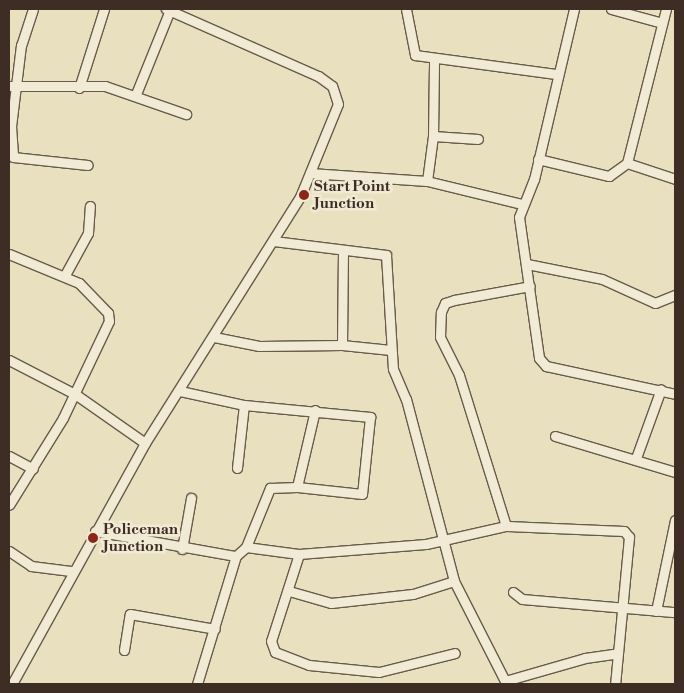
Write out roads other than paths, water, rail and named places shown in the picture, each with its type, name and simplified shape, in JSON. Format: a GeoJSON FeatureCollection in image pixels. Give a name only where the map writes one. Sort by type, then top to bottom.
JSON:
{"type":"FeatureCollection","features":[{"type":"Feature","properties":{"kind":"street"},"geometry":{"type":"LineString","coordinates":[[33,9],[21,45],[13,87],[11,126],[13,157],[88,165]]}},
{"type":"Feature","properties":{"kind":"street"},"geometry":{"type":"LineString","coordinates":[[79,88],[104,9]]}},
{"type":"Feature","properties":{"kind":"street"},"geometry":{"type":"LineString","coordinates":[[406,9],[411,49],[415,55],[434,60],[556,74]]}},
{"type":"Feature","properties":{"kind":"street"},"geometry":{"type":"LineString","coordinates":[[574,9],[556,74],[538,159],[522,204],[519,228],[528,264],[533,332],[538,358],[546,366],[661,388],[675,394]]}},
{"type":"Feature","properties":{"kind":"street"},"geometry":{"type":"LineString","coordinates":[[611,9],[659,22]]}},
{"type":"Feature","properties":{"kind":"street"},"geometry":{"type":"LineString","coordinates":[[538,159],[609,176],[626,163],[639,129],[659,22],[666,9]]}},
{"type":"Feature","properties":{"kind":"street"},"geometry":{"type":"LineString","coordinates":[[11,682],[71,571],[145,443],[180,391],[274,241],[310,173],[338,104],[332,86],[180,12],[168,10],[136,94]]}},
{"type":"Feature","properties":{"kind":"street"},"geometry":{"type":"LineString","coordinates":[[427,181],[433,136],[434,60]]}},
{"type":"Feature","properties":{"kind":"street"},"geometry":{"type":"LineString","coordinates":[[13,87],[79,88],[105,86],[136,94],[186,114]]}},
{"type":"Feature","properties":{"kind":"street"},"geometry":{"type":"LineString","coordinates":[[433,136],[478,139]]}},
{"type":"Feature","properties":{"kind":"street"},"geometry":{"type":"LineString","coordinates":[[626,163],[675,179]]}},
{"type":"Feature","properties":{"kind":"street"},"geometry":{"type":"LineString","coordinates":[[310,173],[427,181],[522,204]]}},
{"type":"Feature","properties":{"kind":"street"},"geometry":{"type":"LineString","coordinates":[[65,274],[88,233],[90,206]]}},
{"type":"Feature","properties":{"kind":"street"},"geometry":{"type":"LineString","coordinates":[[274,241],[343,251],[378,250],[386,255],[391,350],[454,581],[469,617],[507,682],[585,658],[615,654]]}},
{"type":"Feature","properties":{"kind":"street"},"geometry":{"type":"LineString","coordinates":[[342,345],[343,251]]}},
{"type":"Feature","properties":{"kind":"street"},"geometry":{"type":"LineString","coordinates":[[9,254],[65,274],[108,313],[109,321],[75,394],[33,469],[9,505]]}},
{"type":"Feature","properties":{"kind":"street"},"geometry":{"type":"LineString","coordinates":[[528,264],[602,280],[650,302],[671,301],[675,295]]}},
{"type":"Feature","properties":{"kind":"street"},"geometry":{"type":"LineString","coordinates":[[506,526],[458,375],[440,336],[441,312],[445,303],[454,300],[530,286]]}},
{"type":"Feature","properties":{"kind":"street"},"geometry":{"type":"LineString","coordinates":[[214,337],[259,346],[342,345],[391,350]]}},
{"type":"Feature","properties":{"kind":"street"},"geometry":{"type":"LineString","coordinates":[[9,360],[75,394],[145,443]]}},
{"type":"Feature","properties":{"kind":"street"},"geometry":{"type":"LineString","coordinates":[[636,458],[661,388]]}},
{"type":"Feature","properties":{"kind":"street"},"geometry":{"type":"LineString","coordinates":[[180,391],[244,405],[315,410],[370,417],[364,490],[358,495],[297,487],[270,488],[246,548],[236,556],[197,684]]}},
{"type":"Feature","properties":{"kind":"street"},"geometry":{"type":"LineString","coordinates":[[237,468],[244,405]]}},
{"type":"Feature","properties":{"kind":"street"},"geometry":{"type":"LineString","coordinates":[[297,487],[315,410]]}},
{"type":"Feature","properties":{"kind":"street"},"geometry":{"type":"LineString","coordinates":[[555,436],[636,458],[675,472]]}},
{"type":"Feature","properties":{"kind":"street"},"geometry":{"type":"LineString","coordinates":[[9,456],[33,469]]}},
{"type":"Feature","properties":{"kind":"street"},"geometry":{"type":"LineString","coordinates":[[182,549],[191,498]]}},
{"type":"Feature","properties":{"kind":"street"},"geometry":{"type":"LineString","coordinates":[[656,611],[675,520]]}},
{"type":"Feature","properties":{"kind":"street"},"geometry":{"type":"LineString","coordinates":[[246,548],[299,554],[443,540],[506,526],[562,525],[628,533],[622,607],[615,654],[616,684]]}},
{"type":"Feature","properties":{"kind":"street"},"geometry":{"type":"LineString","coordinates":[[94,531],[182,549],[236,556]]}},
{"type":"Feature","properties":{"kind":"street"},"geometry":{"type":"LineString","coordinates":[[9,551],[31,566],[71,571]]}},
{"type":"Feature","properties":{"kind":"street"},"geometry":{"type":"LineString","coordinates":[[299,554],[272,641],[275,652],[309,665],[380,672],[455,653]]}},
{"type":"Feature","properties":{"kind":"street"},"geometry":{"type":"LineString","coordinates":[[289,591],[331,603],[413,594],[454,581]]}},
{"type":"Feature","properties":{"kind":"street"},"geometry":{"type":"LineString","coordinates":[[513,592],[522,599],[675,612]]}},
{"type":"Feature","properties":{"kind":"street"},"geometry":{"type":"LineString","coordinates":[[124,650],[130,614],[214,629]]}},
{"type":"Feature","properties":{"kind":"place","name":"Start Point Junction"},"geometry":{"type":"Point","coordinates":[304,195]}},
{"type":"Feature","properties":{"kind":"place","name":"Policeman Junction"},"geometry":{"type":"Point","coordinates":[93,538]}}]}
